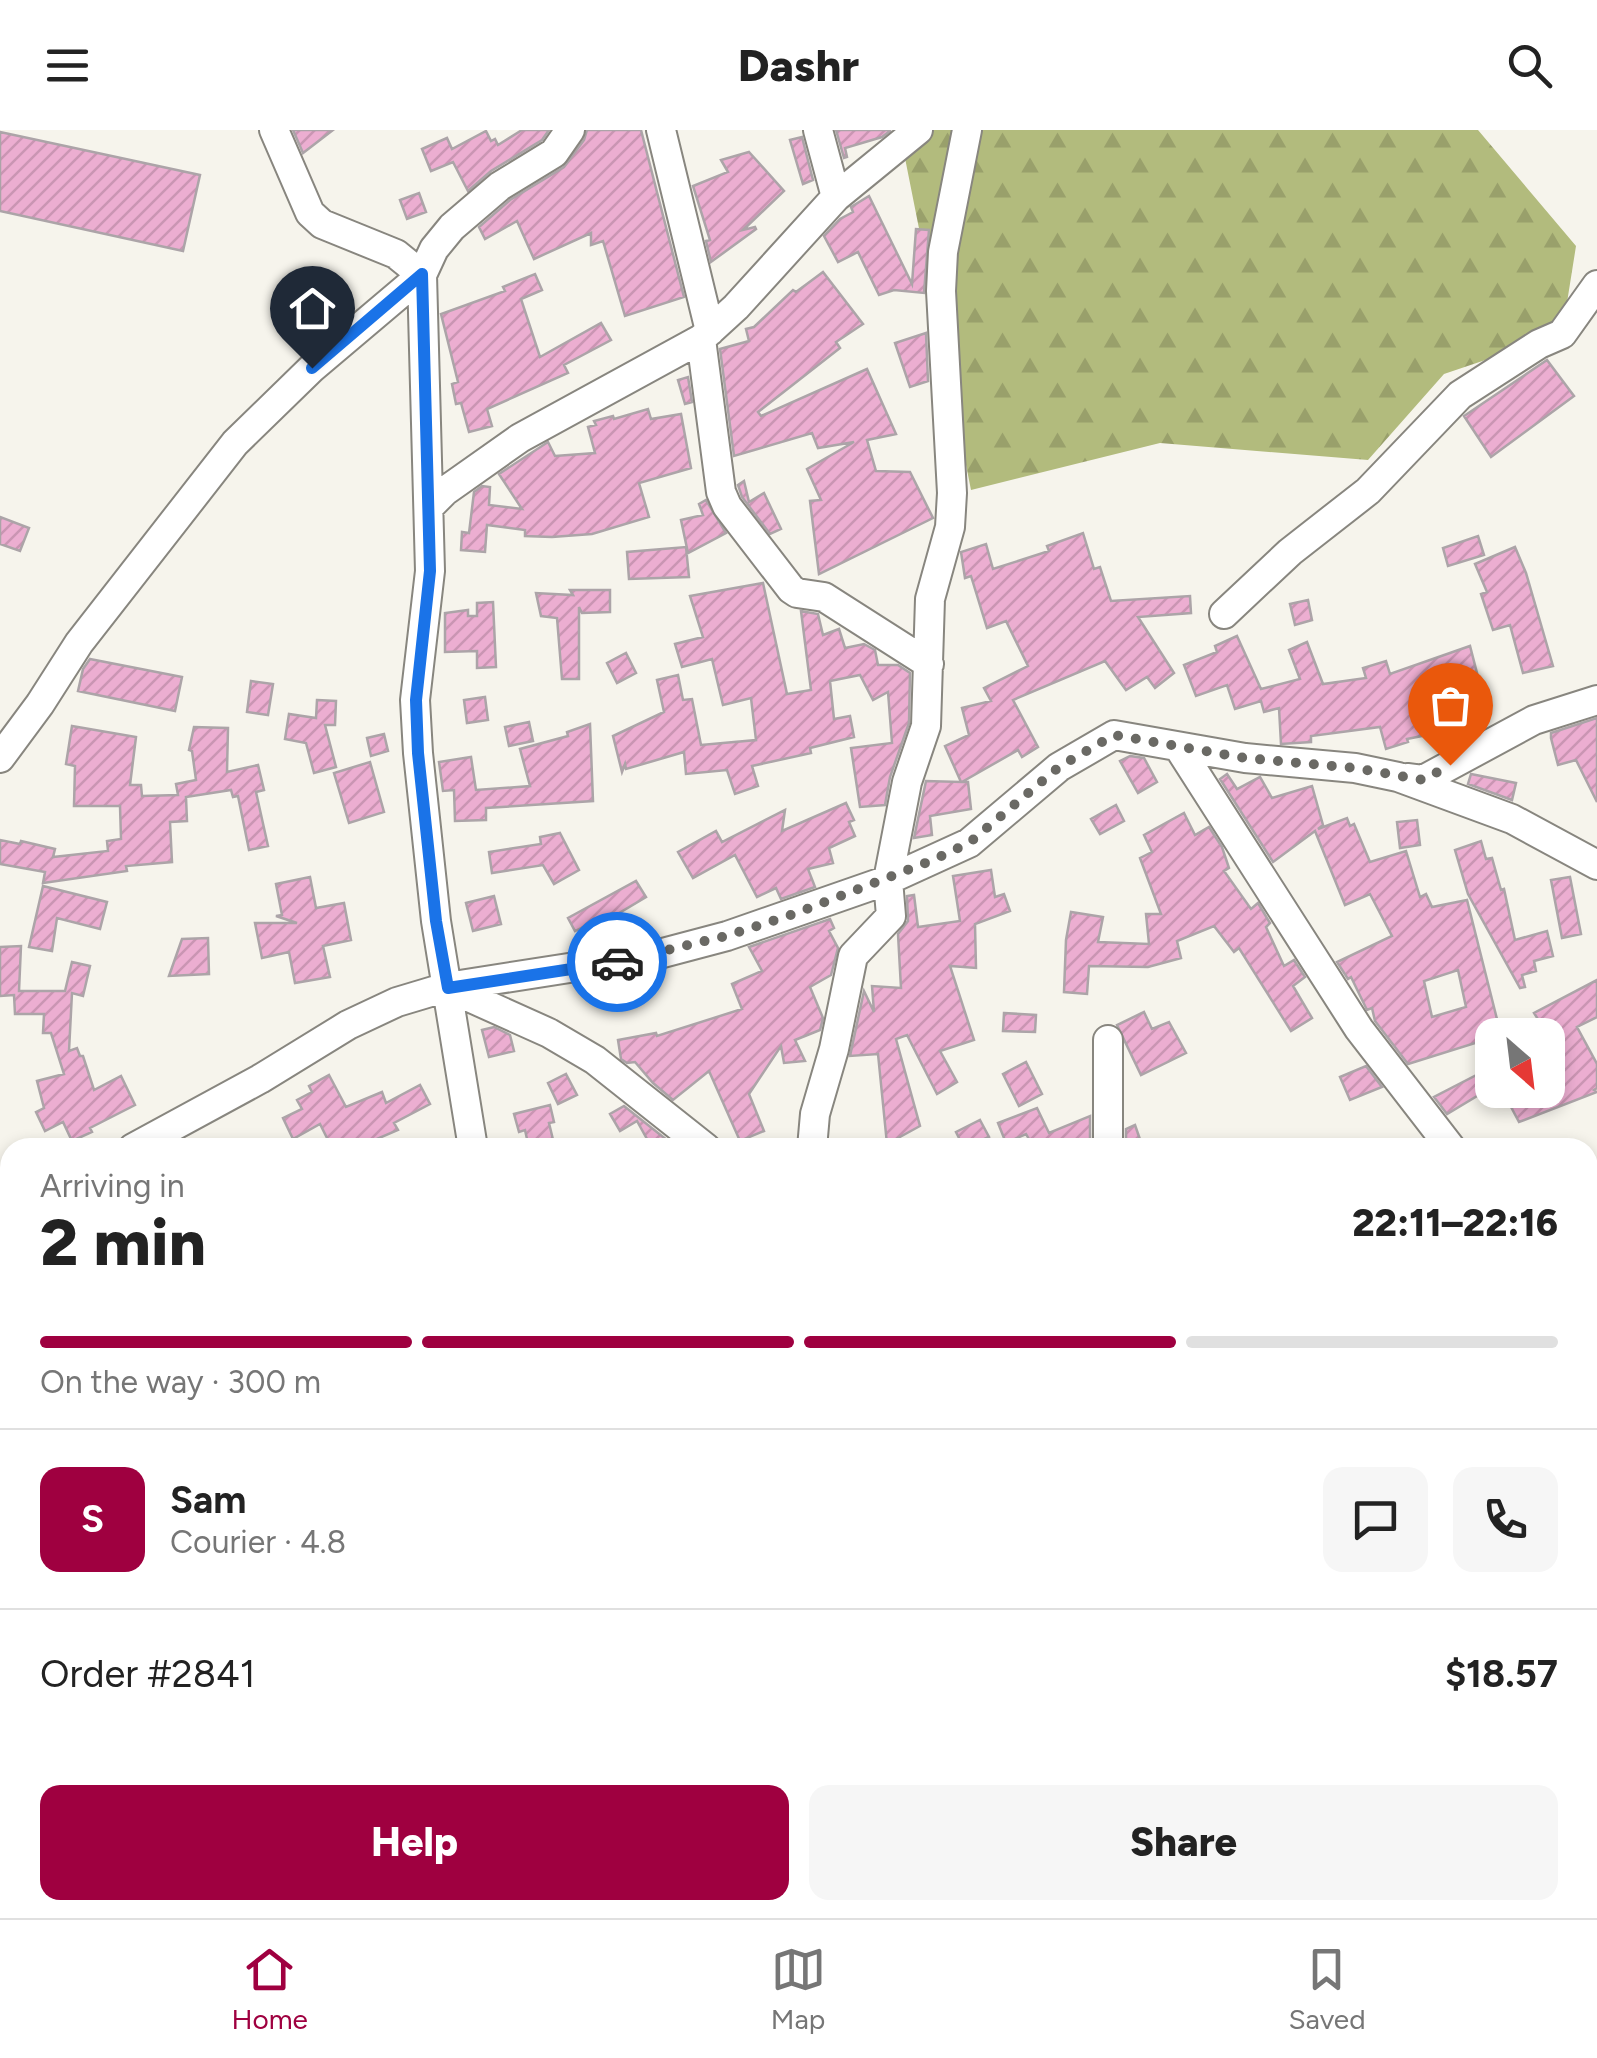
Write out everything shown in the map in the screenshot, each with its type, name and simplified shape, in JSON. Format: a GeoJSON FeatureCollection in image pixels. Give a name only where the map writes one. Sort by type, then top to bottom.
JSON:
{"type":"FeatureCollection","features":[{"type":"Feature","properties":{"kind":"street"},"geometry":{"type":"LineString","coordinates":[[274,130],[310,213],[322,224],[396,254],[422,274]]}},
{"type":"Feature","properties":{"kind":"street"},"geometry":{"type":"LineString","coordinates":[[0,758],[78,643],[235,443],[312,368],[422,274],[434,249],[452,228],[500,186],[554,153],[570,130]]}},
{"type":"Feature","properties":{"kind":"street"},"geometry":{"type":"LineString","coordinates":[[661,130],[706,335],[721,492],[735,518],[797,594],[824,597],[929,664]]}},
{"type":"Feature","properties":{"kind":"street"},"geometry":{"type":"LineString","coordinates":[[818,130],[836,197]]}},
{"type":"Feature","properties":{"kind":"street"},"geometry":{"type":"LineString","coordinates":[[430,506],[520,438],[706,335],[836,197],[918,130]]}},
{"type":"Feature","properties":{"kind":"street"},"geometry":{"type":"LineString","coordinates":[[813,1138],[852,956],[891,916],[888,880],[907,782],[926,726],[930,599],[950,527],[952,493],[941,332],[943,252],[967,130]]}},
{"type":"Feature","properties":{"kind":"street"},"geometry":{"type":"LineString","coordinates":[[422,274],[430,571],[416,700],[418,753],[436,921],[470,1138]]}},
{"type":"Feature","properties":{"kind":"street"},"geometry":{"type":"LineString","coordinates":[[1224,614],[1290,552],[1368,491],[1460,396],[1539,344],[1562,334],[1597,285]]}},
{"type":"Feature","properties":{"kind":"street"},"geometry":{"type":"LineString","coordinates":[[151,1138],[371,1012],[448,988],[659,954],[794,914],[888,880],[969,843],[1059,767],[1114,735],[1245,758],[1355,768],[1423,780],[1534,720],[1597,700]]}},
{"type":"Feature","properties":{"kind":"street"},"geometry":{"type":"LineString","coordinates":[[1179,748],[1358,1030],[1442,1138]]}},
{"type":"Feature","properties":{"kind":"street"},"geometry":{"type":"LineString","coordinates":[[1398,777],[1512,819],[1597,865]]}},
{"type":"Feature","properties":{"kind":"street"},"geometry":{"type":"LineString","coordinates":[[448,988],[549,1034],[595,1060],[693,1138]]}},
{"type":"Feature","properties":{"kind":"street"},"geometry":{"type":"LineString","coordinates":[[1108,1040],[1108,1138]]}},
{"type":"Feature","properties":{"kind":"green space"},"geometry":{"type":"Polygon","coordinates":[[[927,130],[1478,130],[1576,246],[1562,334],[1444,374],[1368,460],[1160,443],[971,490],[902,143],[927,130]]]}},
{"type":"Feature","properties":{"kind":"building"},"geometry":{"type":"Polygon","coordinates":[[[293,130],[333,130],[303,153],[293,130]]]}},
{"type":"Feature","properties":{"kind":"building"},"geometry":{"type":"Polygon","coordinates":[[[522,130],[549,130],[542,140],[491,171],[468,191],[453,162],[431,171],[422,149],[447,138],[452,149],[486,131],[498,145],[522,130]]]}},
{"type":"Feature","properties":{"kind":"building"},"geometry":{"type":"Polygon","coordinates":[[[587,130],[641,130],[684,297],[625,316],[603,241],[591,245],[591,233],[534,259],[517,221],[485,239],[479,227],[510,200],[564,167],[587,130]]]}},
{"type":"Feature","properties":{"kind":"building"},"geometry":{"type":"Polygon","coordinates":[[[836,130],[890,131],[845,148],[844,158],[836,130]]]}},
{"type":"Feature","properties":{"kind":"building"},"geometry":{"type":"Polygon","coordinates":[[[0,132],[200,175],[183,251],[0,211],[0,132]]]}},
{"type":"Feature","properties":{"kind":"building"},"geometry":{"type":"Polygon","coordinates":[[[802,137],[813,180],[803,184],[790,140],[802,137]]]}},
{"type":"Feature","properties":{"kind":"building"},"geometry":{"type":"Polygon","coordinates":[[[749,152],[784,191],[743,230],[756,229],[711,262],[706,241],[710,240],[693,186],[728,172],[721,160],[749,152]]]}},
{"type":"Feature","properties":{"kind":"building"},"geometry":{"type":"Polygon","coordinates":[[[419,193],[426,212],[407,219],[400,200],[419,193]]]}},
{"type":"Feature","properties":{"kind":"building"},"geometry":{"type":"Polygon","coordinates":[[[869,196],[912,284],[916,229],[929,230],[924,293],[894,290],[879,295],[858,252],[838,262],[824,236],[853,212],[851,207],[869,196]]]}},
{"type":"Feature","properties":{"kind":"building"},"geometry":{"type":"Polygon","coordinates":[[[823,272],[863,324],[836,342],[840,348],[758,412],[761,416],[867,369],[896,434],[867,440],[876,471],[910,472],[933,518],[819,574],[810,501],[821,500],[807,469],[854,442],[818,448],[812,433],[734,456],[720,349],[749,341],[746,329],[754,327],[793,290],[796,292],[823,272]]]}},
{"type":"Feature","properties":{"kind":"building"},"geometry":{"type":"Polygon","coordinates":[[[535,274],[542,290],[521,299],[540,357],[601,323],[611,340],[564,365],[568,373],[487,409],[492,426],[469,432],[461,403],[456,404],[452,384],[458,382],[441,314],[505,291],[503,287],[535,274]]]}},
{"type":"Feature","properties":{"kind":"building"},"geometry":{"type":"Polygon","coordinates":[[[926,333],[928,381],[910,387],[895,343],[926,333]]]}},
{"type":"Feature","properties":{"kind":"building"},"geometry":{"type":"Polygon","coordinates":[[[1547,360],[1574,396],[1491,457],[1464,416],[1547,360]]]}},
{"type":"Feature","properties":{"kind":"building"},"geometry":{"type":"Polygon","coordinates":[[[688,377],[692,402],[685,404],[678,380],[688,377]]]}},
{"type":"Feature","properties":{"kind":"building"},"geometry":{"type":"Polygon","coordinates":[[[648,409],[651,419],[681,414],[691,468],[639,483],[649,517],[592,534],[552,537],[525,536],[525,530],[487,525],[485,552],[461,550],[462,532],[469,533],[474,492],[482,486],[490,487],[489,505],[522,509],[499,474],[548,442],[555,456],[595,453],[588,427],[596,425],[594,421],[648,409]]]}},
{"type":"Feature","properties":{"kind":"building"},"geometry":{"type":"Polygon","coordinates":[[[744,481],[749,502],[764,493],[781,529],[770,534],[742,497],[738,485],[744,481]]]}},
{"type":"Feature","properties":{"kind":"building"},"geometry":{"type":"Polygon","coordinates":[[[706,500],[726,533],[688,553],[681,520],[703,515],[699,504],[706,500]]]}},
{"type":"Feature","properties":{"kind":"building"},"geometry":{"type":"Polygon","coordinates":[[[0,517],[29,528],[20,551],[0,544],[0,517]]]}},
{"type":"Feature","properties":{"kind":"building"},"geometry":{"type":"Polygon","coordinates":[[[1083,533],[1094,569],[1100,567],[1111,601],[1190,596],[1191,613],[1138,617],[1174,673],[1155,688],[1147,677],[1126,690],[1105,661],[1013,700],[1038,747],[1022,757],[1018,750],[962,782],[968,782],[971,809],[930,816],[932,835],[914,838],[926,781],[961,782],[945,746],[969,735],[962,708],[991,701],[984,688],[1028,666],[1006,621],[987,628],[971,576],[965,578],[961,552],[986,544],[993,569],[1049,551],[1047,546],[1083,533]]]}},
{"type":"Feature","properties":{"kind":"building"},"geometry":{"type":"Polygon","coordinates":[[[1478,536],[1484,555],[1448,566],[1443,548],[1478,536]]]}},
{"type":"Feature","properties":{"kind":"building"},"geometry":{"type":"Polygon","coordinates":[[[686,547],[689,577],[629,579],[627,552],[686,547]]]}},
{"type":"Feature","properties":{"kind":"building"},"geometry":{"type":"Polygon","coordinates":[[[1515,547],[1553,666],[1523,673],[1510,625],[1493,630],[1481,594],[1487,592],[1475,564],[1515,547]]]}},
{"type":"Feature","properties":{"kind":"building"},"geometry":{"type":"Polygon","coordinates":[[[763,583],[787,694],[811,690],[801,611],[818,614],[823,635],[839,629],[845,648],[864,644],[875,650],[878,665],[898,665],[910,673],[909,723],[890,777],[885,805],[860,807],[851,748],[892,743],[888,692],[873,700],[860,675],[830,681],[834,719],[850,716],[854,737],[810,748],[811,753],[752,766],[758,786],[735,794],[727,770],[686,774],[684,752],[626,769],[625,764],[622,772],[613,736],[664,712],[657,680],[678,675],[683,700],[692,699],[701,745],[756,740],[751,698],[723,705],[712,659],[682,667],[675,644],[703,637],[690,596],[763,583]]]}},
{"type":"Feature","properties":{"kind":"building"},"geometry":{"type":"Polygon","coordinates":[[[570,590],[610,590],[610,612],[582,613],[579,607],[579,679],[562,679],[557,618],[541,616],[536,593],[573,595],[570,590]]]}},
{"type":"Feature","properties":{"kind":"building"},"geometry":{"type":"Polygon","coordinates":[[[1308,600],[1312,620],[1295,625],[1290,604],[1308,600]]]}},
{"type":"Feature","properties":{"kind":"building"},"geometry":{"type":"Polygon","coordinates":[[[493,602],[496,667],[477,668],[477,651],[445,652],[445,613],[468,610],[468,616],[477,616],[477,603],[493,602]]]}},
{"type":"Feature","properties":{"kind":"building"},"geometry":{"type":"Polygon","coordinates":[[[1237,636],[1261,689],[1300,679],[1289,650],[1307,642],[1323,684],[1366,678],[1363,668],[1386,661],[1390,674],[1470,646],[1486,708],[1430,725],[1432,734],[1386,749],[1380,727],[1311,736],[1311,742],[1281,744],[1279,708],[1264,712],[1261,701],[1235,709],[1227,685],[1196,696],[1184,665],[1217,652],[1215,646],[1237,636]]]}},
{"type":"Feature","properties":{"kind":"building"},"geometry":{"type":"Polygon","coordinates":[[[626,653],[636,673],[617,683],[607,663],[626,653]]]}},
{"type":"Feature","properties":{"kind":"building"},"geometry":{"type":"Polygon","coordinates":[[[90,659],[182,677],[175,711],[78,691],[83,669],[90,659]]]}},
{"type":"Feature","properties":{"kind":"building"},"geometry":{"type":"Polygon","coordinates":[[[251,681],[273,684],[268,715],[247,712],[251,681]]]}},
{"type":"Feature","properties":{"kind":"building"},"geometry":{"type":"Polygon","coordinates":[[[485,697],[488,720],[467,723],[464,700],[485,697]]]}},
{"type":"Feature","properties":{"kind":"building"},"geometry":{"type":"Polygon","coordinates":[[[317,700],[336,701],[335,725],[325,725],[336,767],[314,773],[306,743],[285,739],[289,714],[316,718],[317,700]]]}},
{"type":"Feature","properties":{"kind":"building"},"geometry":{"type":"Polygon","coordinates":[[[1597,718],[1597,802],[1576,760],[1558,765],[1551,733],[1597,718]]]}},
{"type":"Feature","properties":{"kind":"building"},"geometry":{"type":"Polygon","coordinates":[[[529,722],[533,741],[509,746],[505,727],[529,722]]]}},
{"type":"Feature","properties":{"kind":"building"},"geometry":{"type":"Polygon","coordinates":[[[590,724],[593,801],[486,808],[486,820],[455,821],[454,790],[443,791],[439,762],[471,757],[476,790],[530,786],[520,749],[568,736],[567,732],[590,724]]]}},
{"type":"Feature","properties":{"kind":"building"},"geometry":{"type":"Polygon","coordinates":[[[72,726],[136,737],[130,785],[141,785],[142,796],[178,795],[176,784],[196,780],[189,750],[194,727],[228,728],[227,772],[258,765],[264,790],[256,792],[268,846],[249,850],[238,796],[233,797],[231,790],[186,797],[187,821],[170,822],[172,862],[126,866],[127,871],[43,883],[45,872],[0,864],[0,840],[55,849],[53,857],[108,851],[107,841],[121,839],[120,806],[74,806],[75,766],[66,764],[72,726]]]}},
{"type":"Feature","properties":{"kind":"building"},"geometry":{"type":"Polygon","coordinates":[[[384,734],[388,751],[371,756],[367,738],[384,734]]]}},
{"type":"Feature","properties":{"kind":"building"},"geometry":{"type":"Polygon","coordinates":[[[1130,756],[1144,758],[1157,782],[1138,793],[1120,761],[1130,756]]]}},
{"type":"Feature","properties":{"kind":"building"},"geometry":{"type":"Polygon","coordinates":[[[370,762],[384,812],[349,823],[334,773],[370,762]]]}},
{"type":"Feature","properties":{"kind":"building"},"geometry":{"type":"Polygon","coordinates":[[[1227,774],[1237,789],[1260,777],[1272,798],[1312,786],[1323,825],[1318,829],[1347,818],[1350,826],[1354,824],[1370,862],[1406,851],[1420,897],[1426,894],[1432,907],[1467,900],[1497,1018],[1475,1018],[1475,1043],[1408,1064],[1337,962],[1392,936],[1370,894],[1345,905],[1315,831],[1273,862],[1220,779],[1227,774]],[[1458,970],[1424,981],[1432,1017],[1466,1007],[1458,970]]]}},
{"type":"Feature","properties":{"kind":"building"},"geometry":{"type":"Polygon","coordinates":[[[1471,774],[1516,783],[1512,800],[1468,784],[1471,774]]]}},
{"type":"Feature","properties":{"kind":"building"},"geometry":{"type":"Polygon","coordinates":[[[846,803],[854,820],[849,822],[855,836],[829,848],[833,863],[808,869],[815,887],[781,899],[776,888],[757,897],[735,855],[693,878],[678,852],[716,831],[722,842],[785,810],[782,831],[846,803]]]}},
{"type":"Feature","properties":{"kind":"building"},"geometry":{"type":"Polygon","coordinates":[[[1116,805],[1124,821],[1100,834],[1091,819],[1116,805]]]}},
{"type":"Feature","properties":{"kind":"building"},"geometry":{"type":"Polygon","coordinates":[[[1184,813],[1195,835],[1209,827],[1222,847],[1229,868],[1224,871],[1251,909],[1258,903],[1270,923],[1266,927],[1284,966],[1294,960],[1305,977],[1293,986],[1312,1018],[1291,1031],[1239,948],[1234,952],[1214,926],[1177,941],[1181,958],[1148,967],[1089,966],[1087,994],[1064,992],[1071,912],[1103,917],[1098,942],[1149,944],[1146,914],[1161,914],[1140,858],[1152,852],[1144,835],[1184,813]]]}},
{"type":"Feature","properties":{"kind":"building"},"geometry":{"type":"Polygon","coordinates":[[[1417,820],[1420,845],[1400,848],[1397,822],[1417,820]]]}},
{"type":"Feature","properties":{"kind":"building"},"geometry":{"type":"Polygon","coordinates":[[[560,833],[579,870],[554,884],[543,865],[492,873],[489,852],[541,844],[540,837],[560,833]]]}},
{"type":"Feature","properties":{"kind":"building"},"geometry":{"type":"Polygon","coordinates":[[[1481,841],[1486,859],[1492,858],[1501,890],[1504,889],[1515,940],[1547,931],[1553,956],[1534,961],[1536,971],[1522,975],[1525,987],[1520,988],[1468,894],[1455,850],[1481,841]]]}},
{"type":"Feature","properties":{"kind":"building"},"geometry":{"type":"Polygon","coordinates":[[[991,870],[995,897],[1004,894],[1010,911],[975,924],[976,968],[950,966],[974,1040],[940,1051],[957,1082],[937,1094],[907,1035],[896,1039],[920,1126],[898,1138],[886,1138],[878,1054],[850,1056],[864,991],[874,1012],[872,986],[901,988],[898,934],[908,921],[907,896],[914,895],[918,927],[960,921],[953,876],[991,870]]]}},
{"type":"Feature","properties":{"kind":"building"},"geometry":{"type":"Polygon","coordinates":[[[310,877],[316,908],[344,903],[351,940],[323,946],[330,977],[295,983],[289,952],[262,958],[255,923],[297,923],[276,916],[282,915],[276,884],[310,877]]]}},
{"type":"Feature","properties":{"kind":"building"},"geometry":{"type":"Polygon","coordinates":[[[1570,877],[1581,934],[1562,938],[1551,880],[1570,877]]]}},
{"type":"Feature","properties":{"kind":"building"},"geometry":{"type":"Polygon","coordinates":[[[636,881],[646,897],[614,916],[612,913],[575,931],[568,918],[636,881]]]}},
{"type":"Feature","properties":{"kind":"building"},"geometry":{"type":"Polygon","coordinates":[[[43,886],[107,902],[100,929],[57,918],[52,951],[29,947],[43,886]]]}},
{"type":"Feature","properties":{"kind":"building"},"geometry":{"type":"Polygon","coordinates":[[[494,896],[501,924],[473,931],[466,903],[494,896]]]}},
{"type":"Feature","properties":{"kind":"building"},"geometry":{"type":"Polygon","coordinates":[[[830,919],[834,928],[829,931],[838,948],[831,975],[810,987],[823,1018],[820,1030],[795,1040],[805,1061],[784,1063],[781,1046],[749,1094],[764,1131],[739,1138],[709,1071],[673,1100],[635,1062],[621,1059],[618,1040],[656,1033],[657,1036],[742,1009],[732,984],[762,971],[749,947],[830,919]]]}},
{"type":"Feature","properties":{"kind":"building"},"geometry":{"type":"Polygon","coordinates":[[[208,938],[209,974],[169,976],[182,939],[208,938]]]}},
{"type":"Feature","properties":{"kind":"building"},"geometry":{"type":"Polygon","coordinates":[[[21,946],[19,991],[65,991],[72,962],[90,966],[83,996],[72,993],[69,1051],[77,1048],[83,1056],[94,1090],[121,1076],[135,1105],[79,1138],[71,1138],[63,1122],[45,1131],[36,1112],[44,1108],[37,1081],[64,1074],[51,1033],[43,1033],[44,1014],[15,1014],[14,995],[0,996],[0,947],[21,946]]]}},
{"type":"Feature","properties":{"kind":"building"},"geometry":{"type":"Polygon","coordinates":[[[1597,980],[1597,1017],[1577,1027],[1597,1064],[1597,1092],[1565,1104],[1565,1018],[1537,1018],[1534,1013],[1597,980]]]}},
{"type":"Feature","properties":{"kind":"building"},"geometry":{"type":"Polygon","coordinates":[[[1144,1012],[1152,1029],[1169,1022],[1186,1053],[1141,1075],[1117,1025],[1144,1012]]]}},
{"type":"Feature","properties":{"kind":"building"},"geometry":{"type":"Polygon","coordinates":[[[1004,1013],[1036,1015],[1035,1032],[1003,1031],[1004,1013]]]}},
{"type":"Feature","properties":{"kind":"building"},"geometry":{"type":"Polygon","coordinates":[[[494,1027],[510,1035],[514,1051],[489,1057],[482,1030],[494,1027]]]}},
{"type":"Feature","properties":{"kind":"building"},"geometry":{"type":"Polygon","coordinates":[[[1026,1062],[1042,1094],[1019,1106],[1003,1074],[1026,1062]]]}},
{"type":"Feature","properties":{"kind":"building"},"geometry":{"type":"Polygon","coordinates":[[[1366,1066],[1382,1087],[1350,1100],[1340,1077],[1366,1066]]]}},
{"type":"Feature","properties":{"kind":"building"},"geometry":{"type":"Polygon","coordinates":[[[566,1074],[577,1095],[558,1104],[548,1083],[566,1074]]]}},
{"type":"Feature","properties":{"kind":"building"},"geometry":{"type":"Polygon","coordinates":[[[329,1075],[346,1107],[382,1092],[386,1103],[420,1085],[430,1104],[394,1123],[398,1130],[379,1138],[327,1138],[320,1124],[293,1138],[283,1118],[302,1109],[297,1100],[312,1092],[309,1086],[329,1075]]]}},
{"type":"Feature","properties":{"kind":"building"},"geometry":{"type":"Polygon","coordinates":[[[1475,1076],[1475,1097],[1447,1114],[1434,1097],[1475,1076]]]}},
{"type":"Feature","properties":{"kind":"building"},"geometry":{"type":"Polygon","coordinates":[[[550,1105],[553,1138],[527,1138],[525,1130],[519,1132],[514,1114],[550,1105]]]}},
{"type":"Feature","properties":{"kind":"building"},"geometry":{"type":"Polygon","coordinates":[[[624,1106],[664,1138],[646,1138],[637,1121],[620,1131],[610,1114],[624,1106]]]}},
{"type":"Feature","properties":{"kind":"building"},"geometry":{"type":"Polygon","coordinates":[[[1037,1108],[1049,1133],[1090,1116],[1090,1138],[1028,1138],[1026,1134],[1004,1138],[998,1123],[1037,1108]]]}},
{"type":"Feature","properties":{"kind":"building"},"geometry":{"type":"Polygon","coordinates":[[[1512,1108],[1555,1108],[1519,1122],[1512,1108]]]}},
{"type":"Feature","properties":{"kind":"building"},"geometry":{"type":"Polygon","coordinates":[[[980,1120],[989,1137],[959,1138],[956,1132],[980,1120]]]}},
{"type":"Feature","properties":{"kind":"building"},"geometry":{"type":"Polygon","coordinates":[[[1135,1125],[1140,1138],[1126,1138],[1126,1129],[1135,1125]]]}},
{"type":"Feature","properties":{"kind":"way so far"},"geometry":{"type":"LineString","coordinates":[[617,962],[726,936],[888,880],[933,860],[969,843],[1059,767],[1114,735],[1245,758],[1355,768],[1423,780],[1450,765]]}},
{"type":"Feature","properties":{"kind":"route"},"geometry":{"type":"LineString","coordinates":[[312,368],[422,274],[430,571],[416,700],[436,921],[448,988],[617,962]]}}]}
